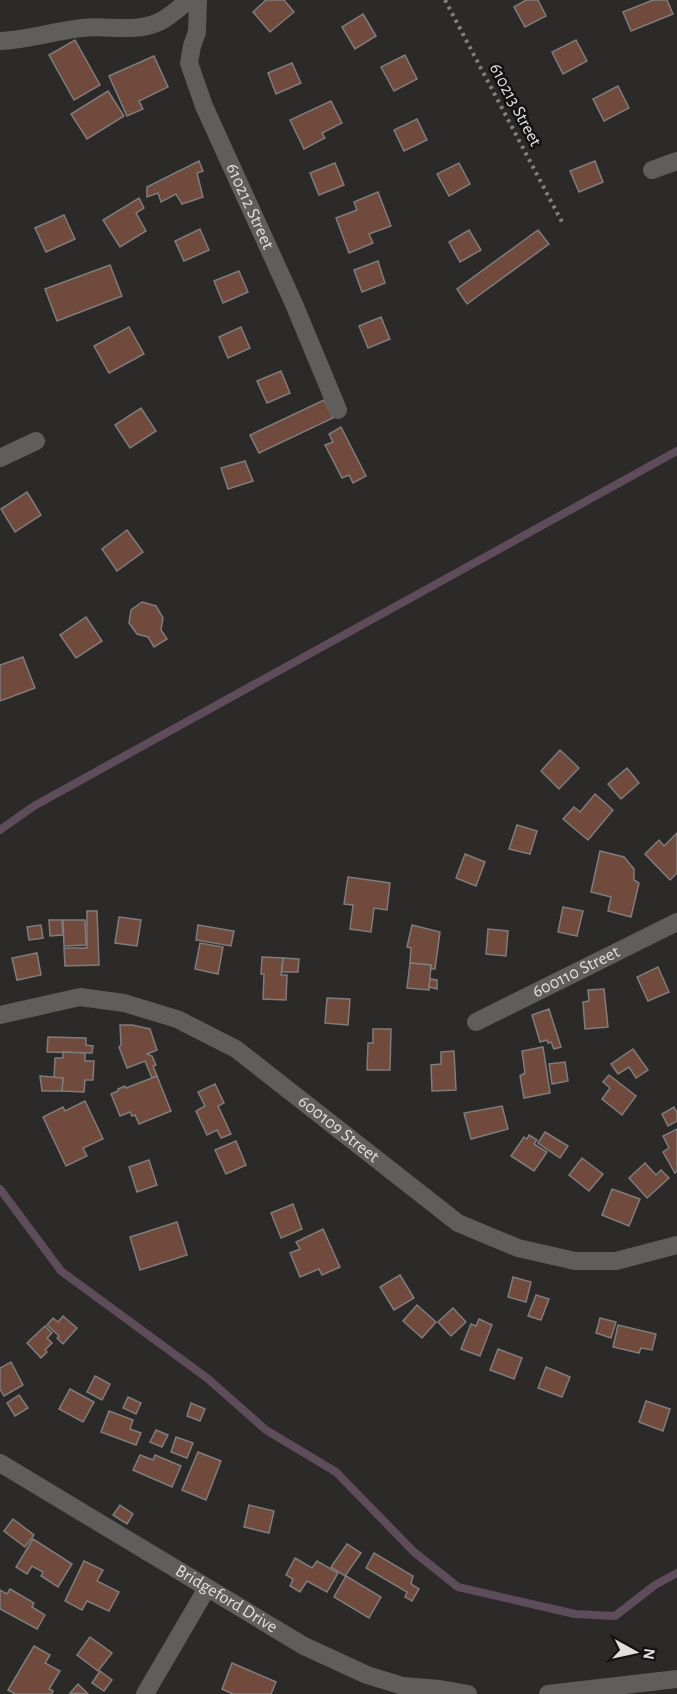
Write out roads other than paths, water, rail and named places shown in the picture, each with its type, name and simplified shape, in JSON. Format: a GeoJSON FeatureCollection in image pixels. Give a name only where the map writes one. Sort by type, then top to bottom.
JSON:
{"type":"FeatureCollection","features":[{"type":"Feature","properties":{"kind":"street"},"geometry":{"type":"LineString","coordinates":[[0,41],[24,40],[84,28],[138,28],[160,21],[189,0]]}},
{"type":"Feature","properties":{"kind":"street","name":"610212 Street"},"geometry":{"type":"LineString","coordinates":[[198,0],[197,33],[189,63],[204,106],[294,304],[338,410]]}},
{"type":"Feature","properties":{"kind":"street"},"geometry":{"type":"LineString","coordinates":[[652,170],[677,161]]}},
{"type":"Feature","properties":{"kind":"street"},"geometry":{"type":"LineString","coordinates":[[0,458],[36,441]]}},
{"type":"Feature","properties":{"kind":"street","name":"600110 Street"},"geometry":{"type":"LineString","coordinates":[[476,1022],[677,922]]}},
{"type":"Feature","properties":{"kind":"street","name":"600109 Street"},"geometry":{"type":"LineString","coordinates":[[0,1015],[80,997],[124,1003],[177,1019],[236,1049],[458,1223],[518,1248],[575,1261],[616,1261],[677,1245]]}},
{"type":"Feature","properties":{"kind":"street","name":"Bridgeford Drive"},"geometry":{"type":"LineString","coordinates":[[2,1469],[304,1646],[367,1675],[403,1686],[468,1694]]}},
{"type":"Feature","properties":{"kind":"street"},"geometry":{"type":"LineString","coordinates":[[145,1694],[207,1588]]}},
{"type":"Feature","properties":{"kind":"street"},"geometry":{"type":"LineString","coordinates":[[548,1694],[677,1678]]}},
{"type":"Feature","properties":{"kind":"waterway"},"geometry":{"type":"LineString","coordinates":[[0,830],[34,806],[677,451]]}},
{"type":"Feature","properties":{"kind":"waterway"},"geometry":{"type":"LineString","coordinates":[[0,1189],[61,1271],[207,1378],[266,1430],[336,1472],[414,1552],[458,1587],[575,1614],[615,1616],[655,1585],[677,1573]]}}]}
